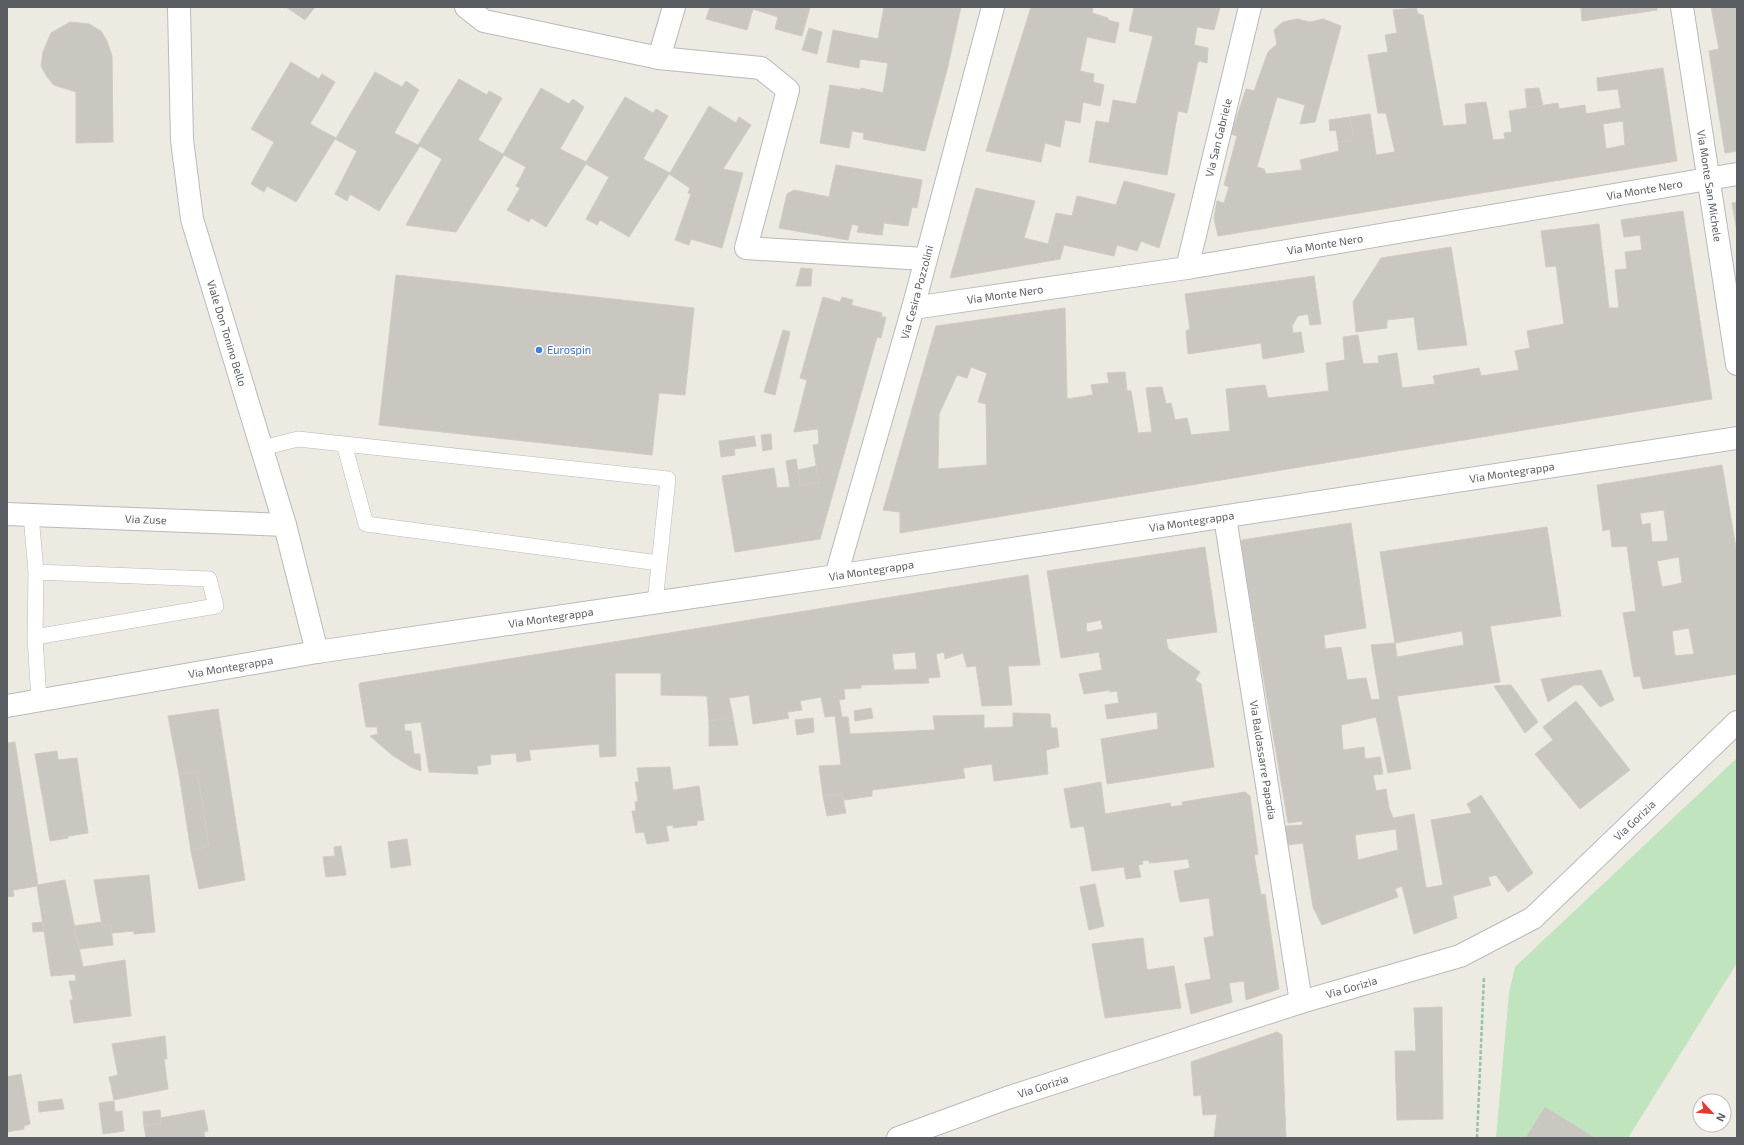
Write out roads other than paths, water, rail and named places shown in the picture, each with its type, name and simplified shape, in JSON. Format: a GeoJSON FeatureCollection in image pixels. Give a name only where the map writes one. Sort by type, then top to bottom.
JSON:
{"type":"FeatureCollection","features":[{"type":"Feature","properties":{"kind":"street","name":"Viale Don Tonino Bello"},"geometry":{"type":"LineString","coordinates":[[179,7],[182,140],[192,219],[285,525],[317,652]]}},
{"type":"Feature","properties":{"kind":"street"},"geometry":{"type":"LineString","coordinates":[[466,7],[484,21],[659,58],[761,68],[788,90],[746,248],[925,259]]}},
{"type":"Feature","properties":{"kind":"street"},"geometry":{"type":"LineString","coordinates":[[659,58],[674,7]]}},
{"type":"Feature","properties":{"kind":"street","name":"Via Cesira Pozzolini"},"geometry":{"type":"LineString","coordinates":[[836,576],[913,308],[993,7]]}},
{"type":"Feature","properties":{"kind":"street","name":"Via San Gabriele"},"geometry":{"type":"LineString","coordinates":[[1187,268],[1250,7]]}},
{"type":"Feature","properties":{"kind":"street","name":"Via Monte San Michele"},"geometry":{"type":"LineString","coordinates":[[1682,7],[1737,364]]}},
{"type":"Feature","properties":{"kind":"street","name":"Via Monte Nero"},"geometry":{"type":"LineString","coordinates":[[913,308],[1187,268],[1737,174]]}},
{"type":"Feature","properties":{"kind":"street","name":"Via Montegrappa"},"geometry":{"type":"LineString","coordinates":[[7,706],[317,652],[836,576],[1737,438]]}},
{"type":"Feature","properties":{"kind":"street","name":"Via Zuse"},"geometry":{"type":"LineString","coordinates":[[7,514],[285,525]]}},
{"type":"Feature","properties":{"kind":"street","name":"Via Baldassarre Papadia"},"geometry":{"type":"LineString","coordinates":[[1225,517],[1301,1002]]}},
{"type":"Feature","properties":{"kind":"street","name":"Via Gorizia"},"geometry":{"type":"LineString","coordinates":[[898,1138],[1007,1098],[1301,1002],[1460,956],[1533,918],[1737,722]]}},
{"type":"Feature","properties":{"kind":"lane"},"geometry":{"type":"LineString","coordinates":[[262,448],[298,439],[668,479],[654,603]]}},
{"type":"Feature","properties":{"kind":"lane"},"geometry":{"type":"LineString","coordinates":[[344,444],[366,524],[659,563]]}},
{"type":"Feature","properties":{"kind":"lane"},"geometry":{"type":"LineString","coordinates":[[31,515],[36,572],[35,637],[39,701]]}},
{"type":"Feature","properties":{"kind":"lane"},"geometry":{"type":"LineString","coordinates":[[35,637],[216,606],[209,579],[36,572]]}},
{"type":"Feature","properties":{"kind":"place","name":"Eurospin"},"geometry":{"type":"Point","coordinates":[539,350]}}]}
